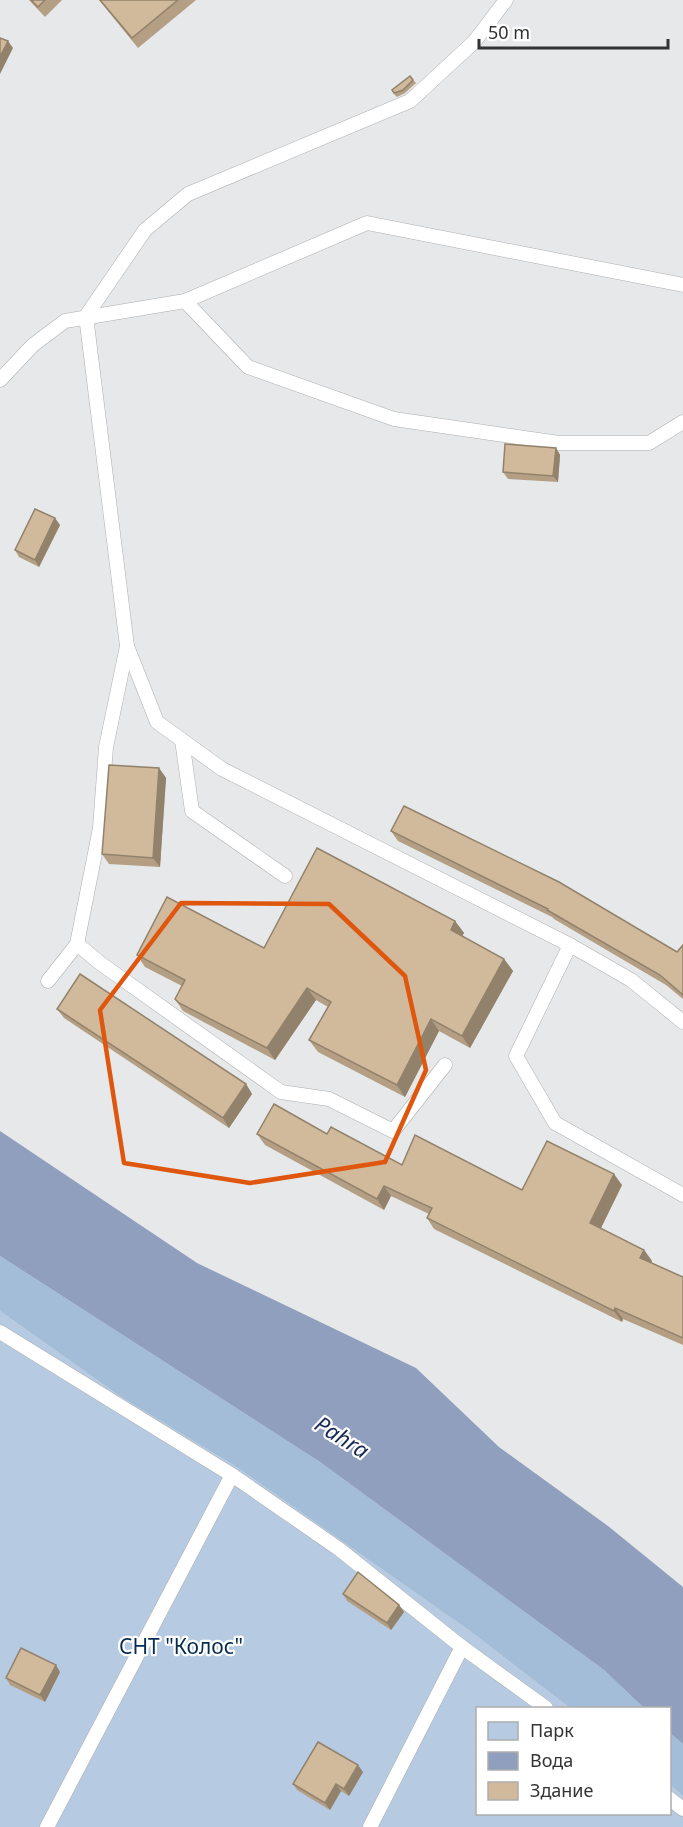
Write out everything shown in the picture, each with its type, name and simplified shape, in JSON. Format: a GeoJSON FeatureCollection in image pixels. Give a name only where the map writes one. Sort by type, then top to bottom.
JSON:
{"type":"FeatureCollection","features":[{"type":"Feature","properties":{"kind":"lane"},"geometry":{"type":"LineString","coordinates":[[506,0],[474,42],[410,101],[188,194],[145,230],[86,316],[128,646],[158,722],[222,769],[570,945],[631,980],[683,1022]]}},
{"type":"Feature","properties":{"kind":"lane"},"geometry":{"type":"LineString","coordinates":[[0,380],[33,345],[64,321],[185,301],[367,223],[683,285]]}},
{"type":"Feature","properties":{"kind":"lane"},"geometry":{"type":"LineString","coordinates":[[185,301],[248,367],[394,419],[559,443],[649,443],[683,423]]}},
{"type":"Feature","properties":{"kind":"lane"},"geometry":{"type":"LineString","coordinates":[[48,981],[77,944],[100,828],[106,747],[128,646]]}},
{"type":"Feature","properties":{"kind":"lane"},"geometry":{"type":"LineString","coordinates":[[182,740],[192,811],[285,876]]}},
{"type":"Feature","properties":{"kind":"lane"},"geometry":{"type":"LineString","coordinates":[[77,944],[100,963],[281,1092],[329,1099],[393,1131],[445,1065]]}},
{"type":"Feature","properties":{"kind":"lane"},"geometry":{"type":"LineString","coordinates":[[570,945],[516,1056],[555,1123],[683,1195]]}},
{"type":"Feature","properties":{"kind":"lane"},"geometry":{"type":"LineString","coordinates":[[0,1332],[232,1475],[339,1549],[462,1647],[545,1707]]}},
{"type":"Feature","properties":{"kind":"lane"},"geometry":{"type":"LineString","coordinates":[[47,1827],[232,1475]]}},
{"type":"Feature","properties":{"kind":"lane"},"geometry":{"type":"LineString","coordinates":[[370,1827],[462,1647]]}},
{"type":"Feature","properties":{"kind":"highlighted area"},"geometry":{"type":"Polygon","coordinates":[[[181,903],[329,904],[405,976],[426,1070],[385,1162],[250,1183],[124,1163],[100,1010],[181,903]]]}},
{"type":"Feature","properties":{"kind":"green space","name":"СНТ \"Колос\""},"geometry":{"type":"Polygon","coordinates":[[[0,1311],[121,1397],[235,1466],[470,1631],[569,1707],[476,1707],[476,1815],[671,1815],[671,1786],[683,1796],[683,1827],[0,1827],[0,1311]]]}},
{"type":"Feature","properties":{"kind":"shaded area"},"geometry":{"type":"Polygon","coordinates":[[[0,1256],[320,1462],[604,1670],[643,1707],[569,1707],[470,1631],[235,1466],[121,1397],[0,1311],[0,1256]]]}},
{"type":"Feature","properties":{"kind":"shaded area"},"geometry":{"type":"Polygon","coordinates":[[[671,1734],[683,1744],[683,1796],[671,1786],[671,1734]]]}},
{"type":"Feature","properties":{"kind":"water","name":"Pahra"},"geometry":{"type":"Polygon","coordinates":[[[0,1131],[197,1263],[416,1368],[499,1447],[608,1526],[683,1587],[683,1744],[671,1734],[671,1707],[643,1707],[604,1670],[320,1462],[0,1256],[0,1131]]]}},
{"type":"Feature","properties":{"kind":"building"},"geometry":{"type":"Polygon","coordinates":[[[31,0],[45,0],[38,7],[31,0]]]}},
{"type":"Feature","properties":{"kind":"building"},"geometry":{"type":"Polygon","coordinates":[[[100,0],[178,0],[132,38],[100,0]]]}},
{"type":"Feature","properties":{"kind":"building"},"geometry":{"type":"Polygon","coordinates":[[[0,38],[8,41],[0,57],[0,38]]]}},
{"type":"Feature","properties":{"kind":"building"},"geometry":{"type":"Polygon","coordinates":[[[410,76],[413,80],[403,90],[394,93],[392,90],[410,76]]]}},
{"type":"Feature","properties":{"kind":"building"},"geometry":{"type":"Polygon","coordinates":[[[505,444],[556,448],[553,476],[503,472],[505,444]]]}},
{"type":"Feature","properties":{"kind":"building"},"geometry":{"type":"Polygon","coordinates":[[[35,509],[55,518],[35,560],[15,550],[35,509]]]}},
{"type":"Feature","properties":{"kind":"building"},"geometry":{"type":"Polygon","coordinates":[[[109,765],[159,768],[153,858],[102,854],[109,765]]]}},
{"type":"Feature","properties":{"kind":"building"},"geometry":{"type":"Polygon","coordinates":[[[404,806],[559,882],[677,952],[683,945],[683,995],[660,975],[548,909],[391,831],[404,806]]]}},
{"type":"Feature","properties":{"kind":"building"},"geometry":{"type":"Polygon","coordinates":[[[317,848],[455,921],[451,930],[504,959],[462,1036],[431,1019],[397,1085],[309,1040],[331,1002],[307,988],[267,1048],[179,1003],[175,999],[185,980],[137,955],[167,897],[264,948],[317,848]]]}},
{"type":"Feature","properties":{"kind":"building"},"geometry":{"type":"Polygon","coordinates":[[[80,974],[246,1084],[223,1118],[57,1009],[80,974]]]}},
{"type":"Feature","properties":{"kind":"building"},"geometry":{"type":"Polygon","coordinates":[[[274,1104],[327,1134],[331,1127],[402,1165],[415,1135],[522,1190],[547,1141],[614,1174],[590,1223],[644,1250],[640,1258],[683,1277],[683,1338],[615,1308],[614,1311],[427,1218],[432,1208],[384,1186],[377,1199],[257,1134],[274,1104]]]}},
{"type":"Feature","properties":{"kind":"building"},"geometry":{"type":"Polygon","coordinates":[[[358,1572],[399,1605],[387,1623],[343,1594],[358,1572]]]}},
{"type":"Feature","properties":{"kind":"building"},"geometry":{"type":"Polygon","coordinates":[[[21,1648],[56,1665],[40,1695],[6,1678],[21,1648]]]}},
{"type":"Feature","properties":{"kind":"building"},"geometry":{"type":"Polygon","coordinates":[[[318,1742],[358,1765],[344,1789],[336,1784],[325,1803],[293,1784],[318,1742]]]}}]}
